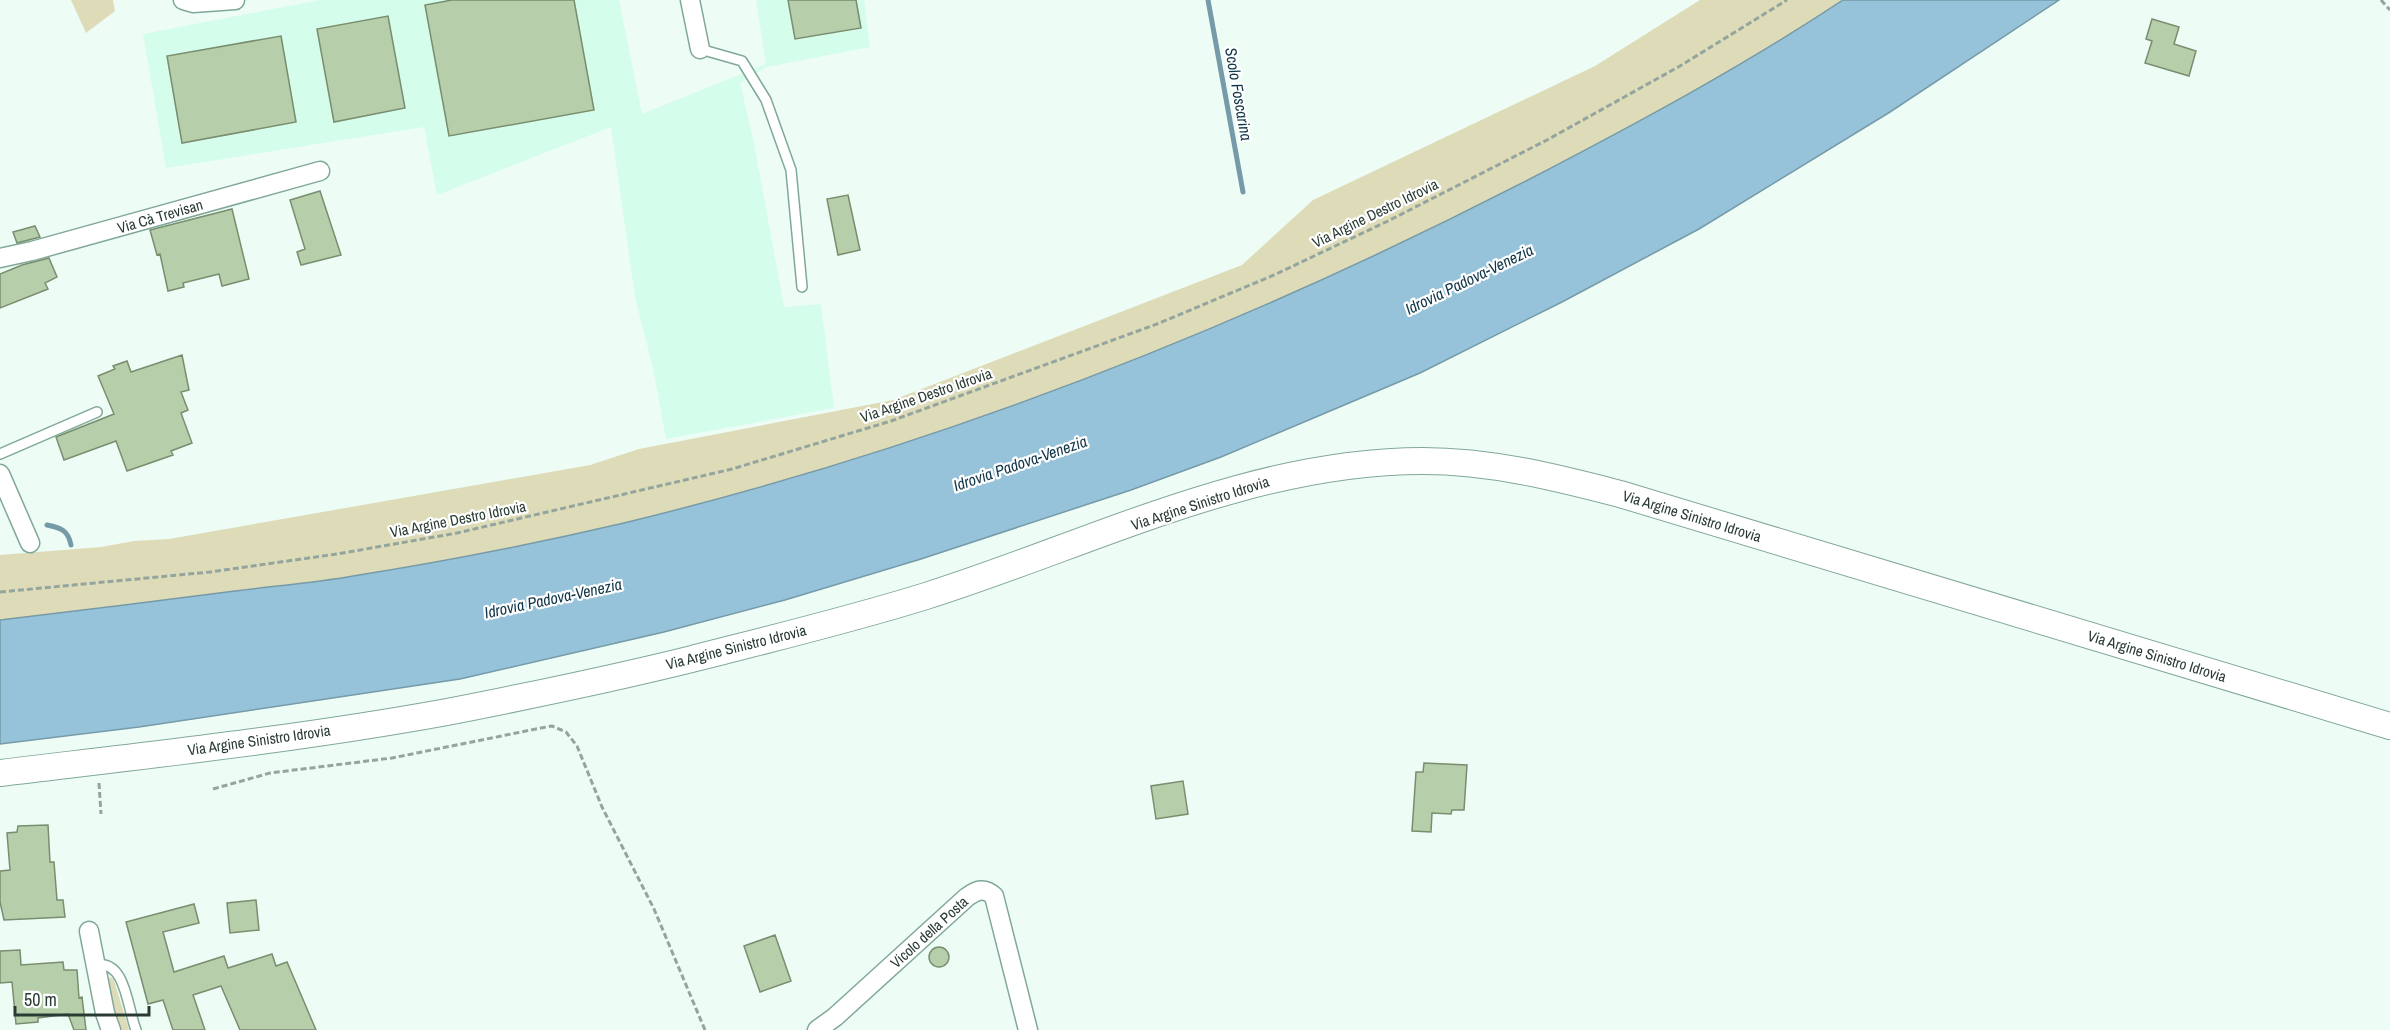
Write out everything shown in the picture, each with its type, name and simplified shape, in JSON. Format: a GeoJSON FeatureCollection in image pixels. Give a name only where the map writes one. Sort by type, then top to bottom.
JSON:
{"type":"FeatureCollection","features":[{"type":"Feature","properties":{"kind":"main road","name":"Via Argine Sinistro Idrovia"},"geometry":{"type":"LineString","coordinates":[[0,773],[301,735],[444,712],[543,692],[688,660],[926,596],[1198,501],[1270,480],[1349,466],[1422,461],[1508,468],[1578,483],[2390,726]]}},
{"type":"Feature","properties":{"kind":"street"},"geometry":{"type":"LineString","coordinates":[[183,0],[193,3],[235,0]]}},
{"type":"Feature","properties":{"kind":"street"},"geometry":{"type":"LineString","coordinates":[[690,0],[700,49]]}},
{"type":"Feature","properties":{"kind":"street","name":"Via Cà Trevisan"},"geometry":{"type":"LineString","coordinates":[[0,258],[320,171]]}},
{"type":"Feature","properties":{"kind":"street"},"geometry":{"type":"LineString","coordinates":[[0,474],[30,543]]}},
{"type":"Feature","properties":{"kind":"street","name":"Vicolo della Posta"},"geometry":{"type":"LineString","coordinates":[[817,1030],[835,1017],[967,897],[981,889],[994,896],[1028,1030]]}},
{"type":"Feature","properties":{"kind":"street"},"geometry":{"type":"LineString","coordinates":[[89,931],[105,1013],[111,1030]]}},
{"type":"Feature","properties":{"kind":"lane"},"geometry":{"type":"LineString","coordinates":[[700,49],[742,61],[766,100],[791,170],[802,287]]}},
{"type":"Feature","properties":{"kind":"lane"},"geometry":{"type":"LineString","coordinates":[[0,454],[97,412]]}},
{"type":"Feature","properties":{"kind":"lane"},"geometry":{"type":"LineString","coordinates":[[95,965],[106,964],[119,973],[136,1030]]}},
{"type":"Feature","properties":{"kind":"path","name":"Via Argine Destro Idrovia"},"geometry":{"type":"LineString","coordinates":[[0,592],[210,572],[337,554],[457,533],[732,469],[891,421],[1157,324],[1285,270],[1389,221],[1547,140],[1680,66],[1787,0]]}},
{"type":"Feature","properties":{"kind":"path"},"geometry":{"type":"LineString","coordinates":[[2381,0],[2390,10]]}},
{"type":"Feature","properties":{"kind":"path"},"geometry":{"type":"LineString","coordinates":[[213,789],[270,773],[392,758],[552,726],[566,732],[577,746],[602,807],[654,909],[705,1030]]}},
{"type":"Feature","properties":{"kind":"path"},"geometry":{"type":"LineString","coordinates":[[99,777],[101,814]]}},
{"type":"Feature","properties":{"kind":"shaded area"},"geometry":{"type":"Polygon","coordinates":[[[71,0],[113,0],[115,11],[86,33],[71,0]]]}},
{"type":"Feature","properties":{"kind":"shaded area"},"geometry":{"type":"Polygon","coordinates":[[[320,0],[619,0],[642,114],[766,64],[756,0],[864,0],[870,47],[767,67],[740,83],[754,143],[784,307],[821,304],[834,408],[666,439],[653,368],[635,297],[611,127],[437,195],[424,127],[166,168],[143,34],[320,0]]]}},
{"type":"Feature","properties":{"kind":"shaded area"},"geometry":{"type":"Polygon","coordinates":[[[1700,0],[1843,0],[1766,49],[1647,117],[1418,235],[1197,334],[1085,379],[857,458],[741,493],[624,523],[421,565],[324,581],[0,620],[0,555],[169,539],[590,465],[639,449],[893,400],[1242,265],[1313,200],[1595,66],[1700,0]]]}},
{"type":"Feature","properties":{"kind":"shaded area"},"geometry":{"type":"Polygon","coordinates":[[[110,977],[114,980],[129,1030],[121,1030],[110,995],[107,980],[110,977]]]}},
{"type":"Feature","properties":{"kind":"water","name":"Idrovia Padova-Venezia"},"geometry":{"type":"Polygon","coordinates":[[[1843,0],[2059,0],[1890,112],[1699,229],[1562,302],[1420,373],[1221,457],[1131,490],[921,559],[785,600],[664,632],[460,679],[139,727],[0,744],[0,620],[324,581],[522,545],[624,523],[741,493],[972,420],[1085,379],[1197,334],[1418,235],[1647,117],[1766,49],[1843,0]]]}},
{"type":"Feature","properties":{"kind":"building"},"geometry":{"type":"Polygon","coordinates":[[[452,0],[574,0],[594,110],[449,136],[425,5],[452,0]]]}},
{"type":"Feature","properties":{"kind":"building"},"geometry":{"type":"Polygon","coordinates":[[[788,0],[856,0],[861,28],[795,39],[788,0]]]}},
{"type":"Feature","properties":{"kind":"building"},"geometry":{"type":"Polygon","coordinates":[[[388,16],[405,108],[334,122],[317,29],[388,16]]]}},
{"type":"Feature","properties":{"kind":"building"},"geometry":{"type":"Polygon","coordinates":[[[2152,19],[2179,27],[2174,44],[2196,51],[2189,76],[2145,63],[2152,41],[2146,39],[2152,19]]]}},
{"type":"Feature","properties":{"kind":"building"},"geometry":{"type":"Polygon","coordinates":[[[281,36],[296,122],[182,143],[167,56],[281,36]]]}},
{"type":"Feature","properties":{"kind":"building"},"geometry":{"type":"Polygon","coordinates":[[[320,191],[341,255],[301,265],[297,252],[305,249],[290,200],[320,191]]]}},
{"type":"Feature","properties":{"kind":"building"},"geometry":{"type":"Polygon","coordinates":[[[848,195],[860,250],[838,255],[827,199],[848,195]]]}},
{"type":"Feature","properties":{"kind":"building"},"geometry":{"type":"Polygon","coordinates":[[[232,209],[249,279],[222,286],[219,274],[183,283],[184,287],[168,291],[160,254],[157,255],[150,230],[232,209]]]}},
{"type":"Feature","properties":{"kind":"building"},"geometry":{"type":"Polygon","coordinates":[[[35,226],[40,237],[17,243],[13,232],[35,226]]]}},
{"type":"Feature","properties":{"kind":"building"},"geometry":{"type":"Polygon","coordinates":[[[49,258],[57,277],[45,283],[48,289],[0,308],[0,274],[49,258]]]}},
{"type":"Feature","properties":{"kind":"building"},"geometry":{"type":"Polygon","coordinates":[[[182,355],[189,390],[181,392],[188,410],[181,413],[192,443],[171,451],[173,455],[127,471],[116,441],[64,460],[56,437],[114,414],[98,376],[115,369],[113,366],[127,361],[131,372],[182,355]]]}},
{"type":"Feature","properties":{"kind":"building"},"geometry":{"type":"Polygon","coordinates":[[[1424,763],[1467,765],[1464,810],[1452,810],[1451,814],[1432,813],[1431,832],[1412,831],[1416,772],[1423,772],[1424,763]]]}},
{"type":"Feature","properties":{"kind":"building"},"geometry":{"type":"Polygon","coordinates":[[[1183,781],[1188,814],[1156,819],[1151,786],[1183,781]]]}},
{"type":"Feature","properties":{"kind":"building"},"geometry":{"type":"Polygon","coordinates":[[[48,825],[50,862],[54,862],[57,900],[63,900],[65,917],[4,920],[0,902],[0,871],[10,870],[7,833],[17,832],[18,826],[48,825]]]}},
{"type":"Feature","properties":{"kind":"building"},"geometry":{"type":"Polygon","coordinates":[[[256,900],[259,930],[230,933],[227,903],[256,900]]]}},
{"type":"Feature","properties":{"kind":"building"},"geometry":{"type":"Polygon","coordinates":[[[194,904],[199,923],[163,932],[174,972],[224,956],[228,968],[272,954],[276,966],[287,962],[316,1030],[240,1030],[221,986],[193,995],[205,1030],[173,1030],[163,1000],[148,1004],[126,922],[194,904]]]}},
{"type":"Feature","properties":{"kind":"building"},"geometry":{"type":"Polygon","coordinates":[[[775,935],[791,981],[760,992],[744,946],[775,935]]]}},
{"type":"Feature","properties":{"kind":"building"},"geometry":{"type":"Polygon","coordinates":[[[935,947],[943,947],[949,953],[949,961],[943,967],[935,967],[929,961],[929,953],[935,947]]]}},
{"type":"Feature","properties":{"kind":"building"},"geometry":{"type":"Polygon","coordinates":[[[20,950],[21,965],[63,962],[64,970],[77,970],[79,998],[82,997],[86,1030],[74,1030],[68,1014],[38,1018],[38,1022],[16,1024],[12,982],[0,983],[0,951],[20,950]]]}},
{"type":"Feature","properties":{"kind":"waterway","name":"Scolo Foscarina"},"geometry":{"type":"LineString","coordinates":[[1208,0],[1243,192]]}},
{"type":"Feature","properties":{"kind":"waterway"},"geometry":{"type":"LineString","coordinates":[[47,525],[63,530],[71,545]]}}]}
